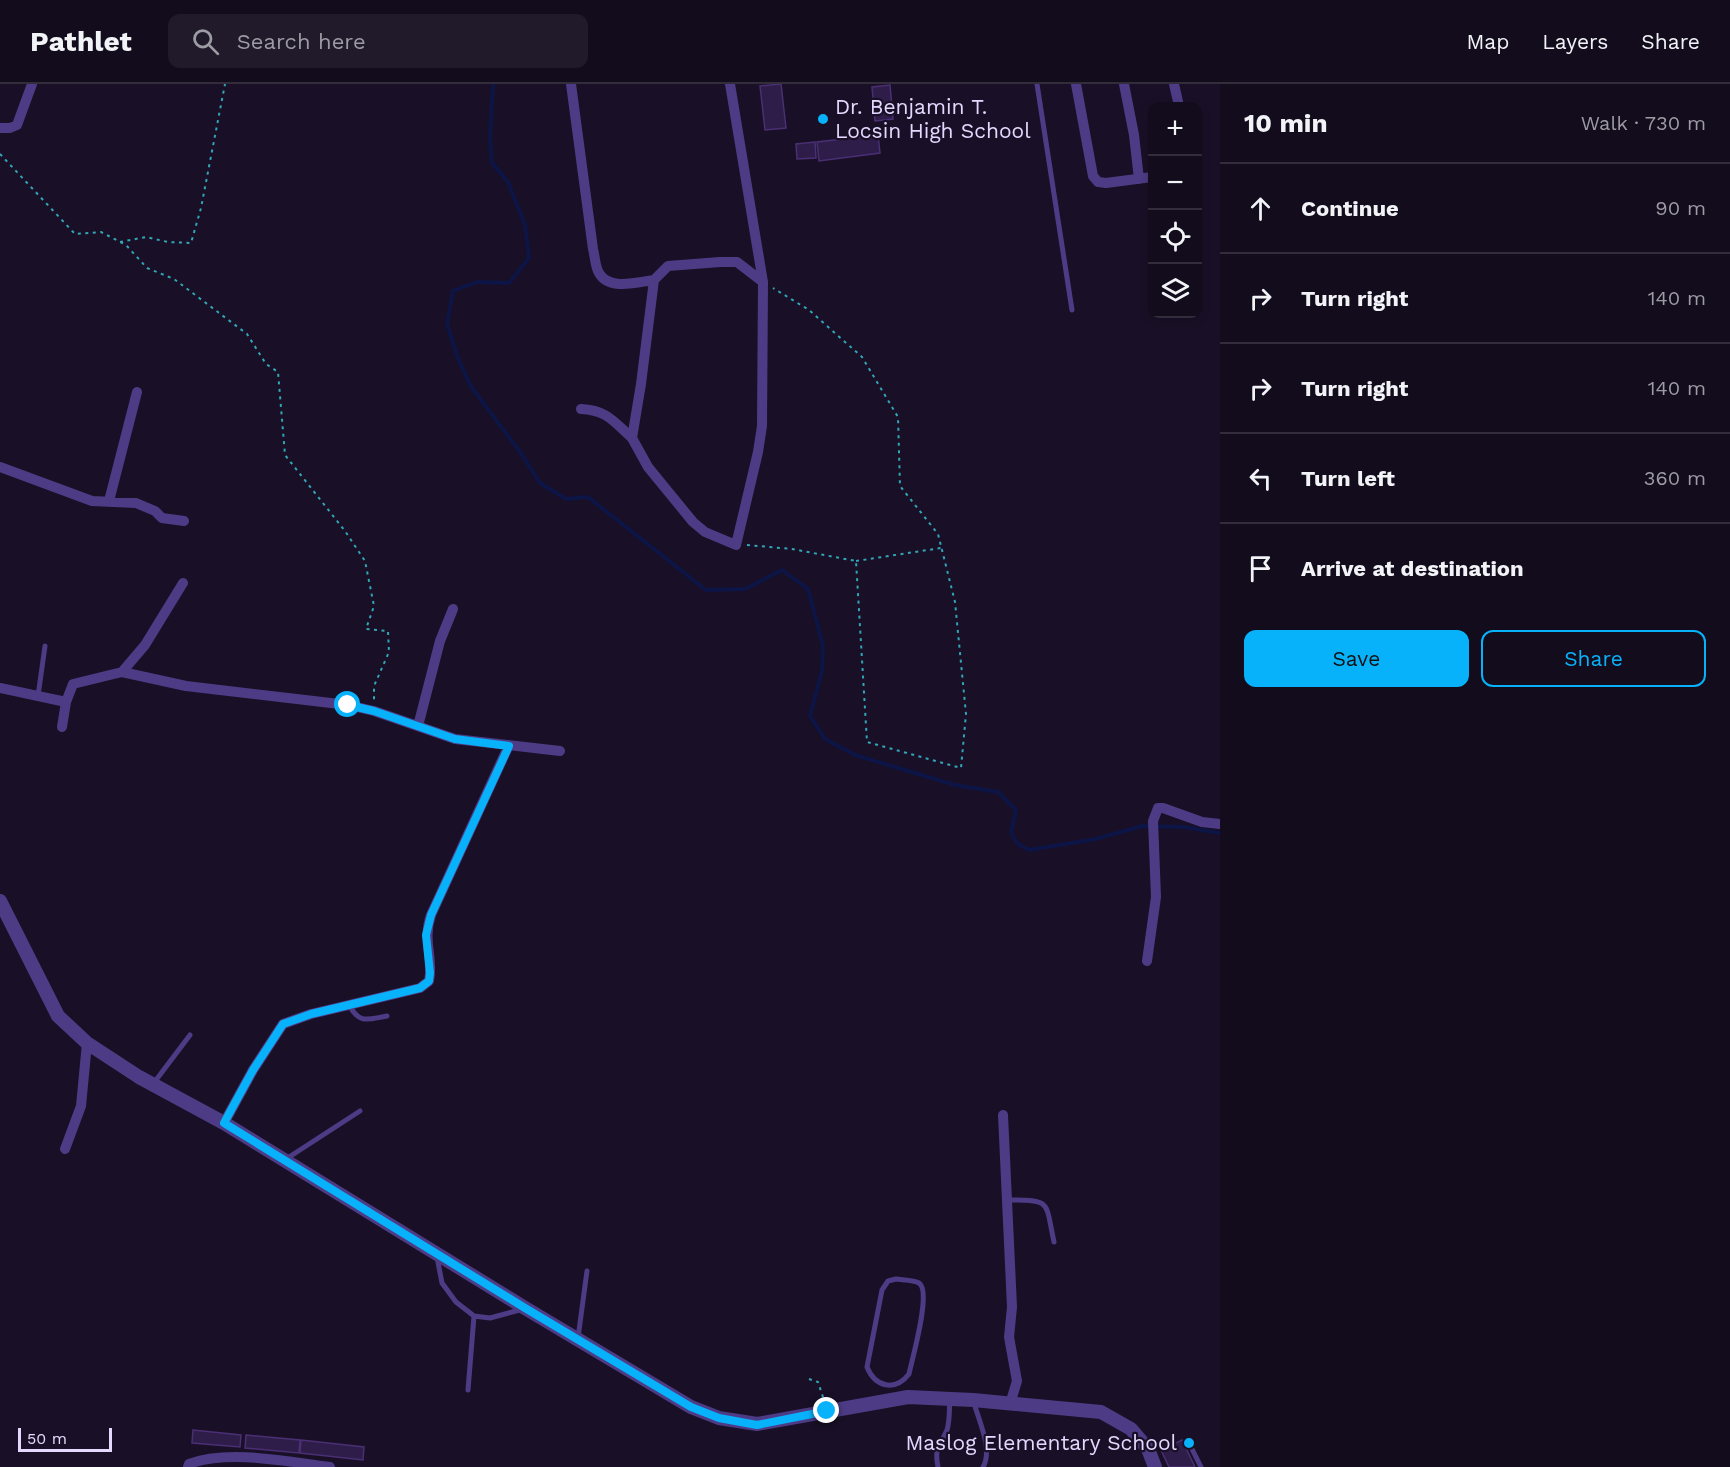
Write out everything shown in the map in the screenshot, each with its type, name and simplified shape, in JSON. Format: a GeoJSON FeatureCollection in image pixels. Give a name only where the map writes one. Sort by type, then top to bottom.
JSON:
{"type":"FeatureCollection","features":[{"type":"Feature","properties":{"kind":"street"},"geometry":{"type":"LineString","coordinates":[[0,128],[10,129],[17,125],[32,84]]}},
{"type":"Feature","properties":{"kind":"street"},"geometry":{"type":"LineString","coordinates":[[571,84],[598,273],[606,281],[620,284],[654,280]]}},
{"type":"Feature","properties":{"kind":"street"},"geometry":{"type":"LineString","coordinates":[[581,409],[603,413],[633,438],[648,467],[693,522],[705,532],[736,545],[762,426],[763,282],[730,84]]}},
{"type":"Feature","properties":{"kind":"street"},"geometry":{"type":"LineString","coordinates":[[1076,84],[1093,176],[1098,182],[1106,183],[1148,178]]}},
{"type":"Feature","properties":{"kind":"street"},"geometry":{"type":"LineString","coordinates":[[1124,84],[1134,135],[1139,179]]}},
{"type":"Feature","properties":{"kind":"street"},"geometry":{"type":"LineString","coordinates":[[1174,84],[1178,102]]}},
{"type":"Feature","properties":{"kind":"street"},"geometry":{"type":"LineString","coordinates":[[633,438],[654,280],[668,266],[737,262],[763,282]]}},
{"type":"Feature","properties":{"kind":"street"},"geometry":{"type":"LineString","coordinates":[[109,501],[136,392]]}},
{"type":"Feature","properties":{"kind":"street"},"geometry":{"type":"LineString","coordinates":[[0,467],[92,501],[136,503],[155,511],[162,518],[184,520]]}},
{"type":"Feature","properties":{"kind":"street"},"geometry":{"type":"LineString","coordinates":[[122,672],[145,645],[183,583]]}},
{"type":"Feature","properties":{"kind":"street"},"geometry":{"type":"LineString","coordinates":[[418,726],[440,641],[453,609]]}},
{"type":"Feature","properties":{"kind":"street"},"geometry":{"type":"LineString","coordinates":[[62,727],[66,702],[74,684],[122,672],[186,686],[326,702],[374,711],[455,739],[560,752]]}},
{"type":"Feature","properties":{"kind":"street"},"geometry":{"type":"LineString","coordinates":[[0,688],[66,702]]}},
{"type":"Feature","properties":{"kind":"street"},"geometry":{"type":"LineString","coordinates":[[224,1123],[253,1070],[283,1024],[311,1014],[420,988],[429,981],[426,935],[431,915],[509,746]]}},
{"type":"Feature","properties":{"kind":"street"},"geometry":{"type":"LineString","coordinates":[[1147,961],[1156,897],[1153,821],[1158,808],[1202,822],[1220,824]]}},
{"type":"Feature","properties":{"kind":"street"},"geometry":{"type":"LineString","coordinates":[[0,901],[57,1016],[87,1043],[152,1085],[224,1123],[577,1340],[691,1407],[719,1418],[757,1425],[908,1397],[973,1400],[1101,1412],[1131,1429],[1148,1449],[1155,1467]]}},
{"type":"Feature","properties":{"kind":"street"},"geometry":{"type":"LineString","coordinates":[[64,1149],[81,1106],[87,1043]]}},
{"type":"Feature","properties":{"kind":"street"},"geometry":{"type":"LineString","coordinates":[[1003,1114],[1012,1307],[1009,1337],[1017,1381],[1010,1404]]}},
{"type":"Feature","properties":{"kind":"street"},"geometry":{"type":"LineString","coordinates":[[188,1467],[189,1464],[199,1460],[330,1467]]}},
{"type":"Feature","properties":{"kind":"lane"},"geometry":{"type":"LineString","coordinates":[[1037,84],[1072,310]]}},
{"type":"Feature","properties":{"kind":"lane"},"geometry":{"type":"LineString","coordinates":[[38,696],[45,646]]}},
{"type":"Feature","properties":{"kind":"lane"},"geometry":{"type":"LineString","coordinates":[[349,1005],[357,1017],[363,1020],[387,1016]]}},
{"type":"Feature","properties":{"kind":"lane"},"geometry":{"type":"LineString","coordinates":[[152,1085],[190,1035]]}},
{"type":"Feature","properties":{"kind":"lane"},"geometry":{"type":"LineString","coordinates":[[285,1160],[360,1111]]}},
{"type":"Feature","properties":{"kind":"lane"},"geometry":{"type":"LineString","coordinates":[[1006,1200],[1043,1202],[1047,1209],[1054,1242]]}},
{"type":"Feature","properties":{"kind":"lane"},"geometry":{"type":"LineString","coordinates":[[437,1254],[442,1283],[456,1302],[474,1316],[490,1318],[525,1308]]}},
{"type":"Feature","properties":{"kind":"lane"},"geometry":{"type":"LineString","coordinates":[[577,1340],[587,1271]]}},
{"type":"Feature","properties":{"kind":"lane"},"geometry":{"type":"LineString","coordinates":[[896,1279],[919,1283],[924,1289],[924,1303],[909,1374],[896,1384],[882,1384],[872,1378],[867,1367],[882,1290],[888,1281],[896,1279]]}},
{"type":"Feature","properties":{"kind":"lane"},"geometry":{"type":"LineString","coordinates":[[468,1390],[474,1316]]}},
{"type":"Feature","properties":{"kind":"lane"},"geometry":{"type":"LineString","coordinates":[[881,1402],[882,1384]]}},
{"type":"Feature","properties":{"kind":"lane"},"geometry":{"type":"LineString","coordinates":[[938,1467],[935,1454],[947,1429],[950,1399]]}},
{"type":"Feature","properties":{"kind":"lane"},"geometry":{"type":"LineString","coordinates":[[973,1400],[986,1449],[987,1460],[983,1467]]}},
{"type":"Feature","properties":{"kind":"lane"},"geometry":{"type":"LineString","coordinates":[[1192,1449],[1201,1467]]}},
{"type":"Feature","properties":{"kind":"path"},"geometry":{"type":"LineString","coordinates":[[120,242],[146,237],[168,242],[191,243],[201,208],[225,84]]}},
{"type":"Feature","properties":{"kind":"path"},"geometry":{"type":"LineString","coordinates":[[0,154],[75,234],[101,232],[126,245],[147,268],[174,279],[247,334],[266,364],[278,372],[285,455],[345,531],[365,561],[374,606],[366,629],[388,631],[389,652],[374,686],[374,711]]}},
{"type":"Feature","properties":{"kind":"path"},"geometry":{"type":"LineString","coordinates":[[763,282],[809,309],[862,357],[898,417],[900,486],[938,534],[955,602],[966,714],[961,768],[867,742],[856,561]]}},
{"type":"Feature","properties":{"kind":"path"},"geometry":{"type":"LineString","coordinates":[[736,545],[792,549],[856,561],[941,548]]}},
{"type":"Feature","properties":{"kind":"path"},"geometry":{"type":"LineString","coordinates":[[809,1379],[818,1382],[827,1411]]}},
{"type":"Feature","properties":{"kind":"building"},"geometry":{"type":"Polygon","coordinates":[[[781,84],[786,128],[765,130],[760,86],[781,84]]]}},
{"type":"Feature","properties":{"kind":"building"},"geometry":{"type":"Polygon","coordinates":[[[890,85],[893,119],[875,121],[872,87],[890,85]]]}},
{"type":"Feature","properties":{"kind":"building"},"geometry":{"type":"Polygon","coordinates":[[[878,135],[880,153],[819,161],[817,142],[878,135]]]}},
{"type":"Feature","properties":{"kind":"building"},"geometry":{"type":"Polygon","coordinates":[[[815,142],[816,158],[797,159],[796,144],[815,142]]]}},
{"type":"Feature","properties":{"kind":"building"},"geometry":{"type":"Polygon","coordinates":[[[193,1430],[241,1435],[240,1447],[192,1443],[193,1430]]]}},
{"type":"Feature","properties":{"kind":"building"},"geometry":{"type":"Polygon","coordinates":[[[246,1435],[300,1440],[299,1453],[245,1448],[246,1435]]]}},
{"type":"Feature","properties":{"kind":"building"},"geometry":{"type":"Polygon","coordinates":[[[301,1440],[364,1447],[363,1460],[300,1453],[301,1440]]]}},
{"type":"Feature","properties":{"kind":"building"},"geometry":{"type":"Polygon","coordinates":[[[1182,1440],[1195,1467],[1169,1467],[1161,1450],[1182,1440]]]}},
{"type":"Feature","properties":{"kind":"waterway"},"geometry":{"type":"LineString","coordinates":[[493,84],[490,138],[492,163],[508,182],[525,225],[529,258],[509,283],[477,282],[453,291],[447,324],[470,385],[540,483],[566,499],[588,497],[706,590],[745,589],[782,570],[808,589],[823,646],[822,671],[810,716],[825,739],[855,755],[955,785],[998,792],[1016,810],[1011,833],[1018,844],[1029,850],[1096,839],[1142,826],[1184,827],[1220,833]]}},
{"type":"Feature","properties":{"kind":"place","name":"Dr. Benjamin T. Locsin High School"},"geometry":{"type":"Point","coordinates":[823,119]}},
{"type":"Feature","properties":{"kind":"place","name":"Maslog Elementary School"},"geometry":{"type":"Point","coordinates":[1189,1443]}},
{"type":"Feature","properties":{"kind":"route"},"geometry":{"type":"LineString","coordinates":[[348,705],[374,711],[455,739],[509,746],[427,926],[429,981],[420,988],[311,1014],[283,1024],[273,1036],[224,1123],[691,1407],[719,1418],[757,1425],[827,1411]]}}]}
